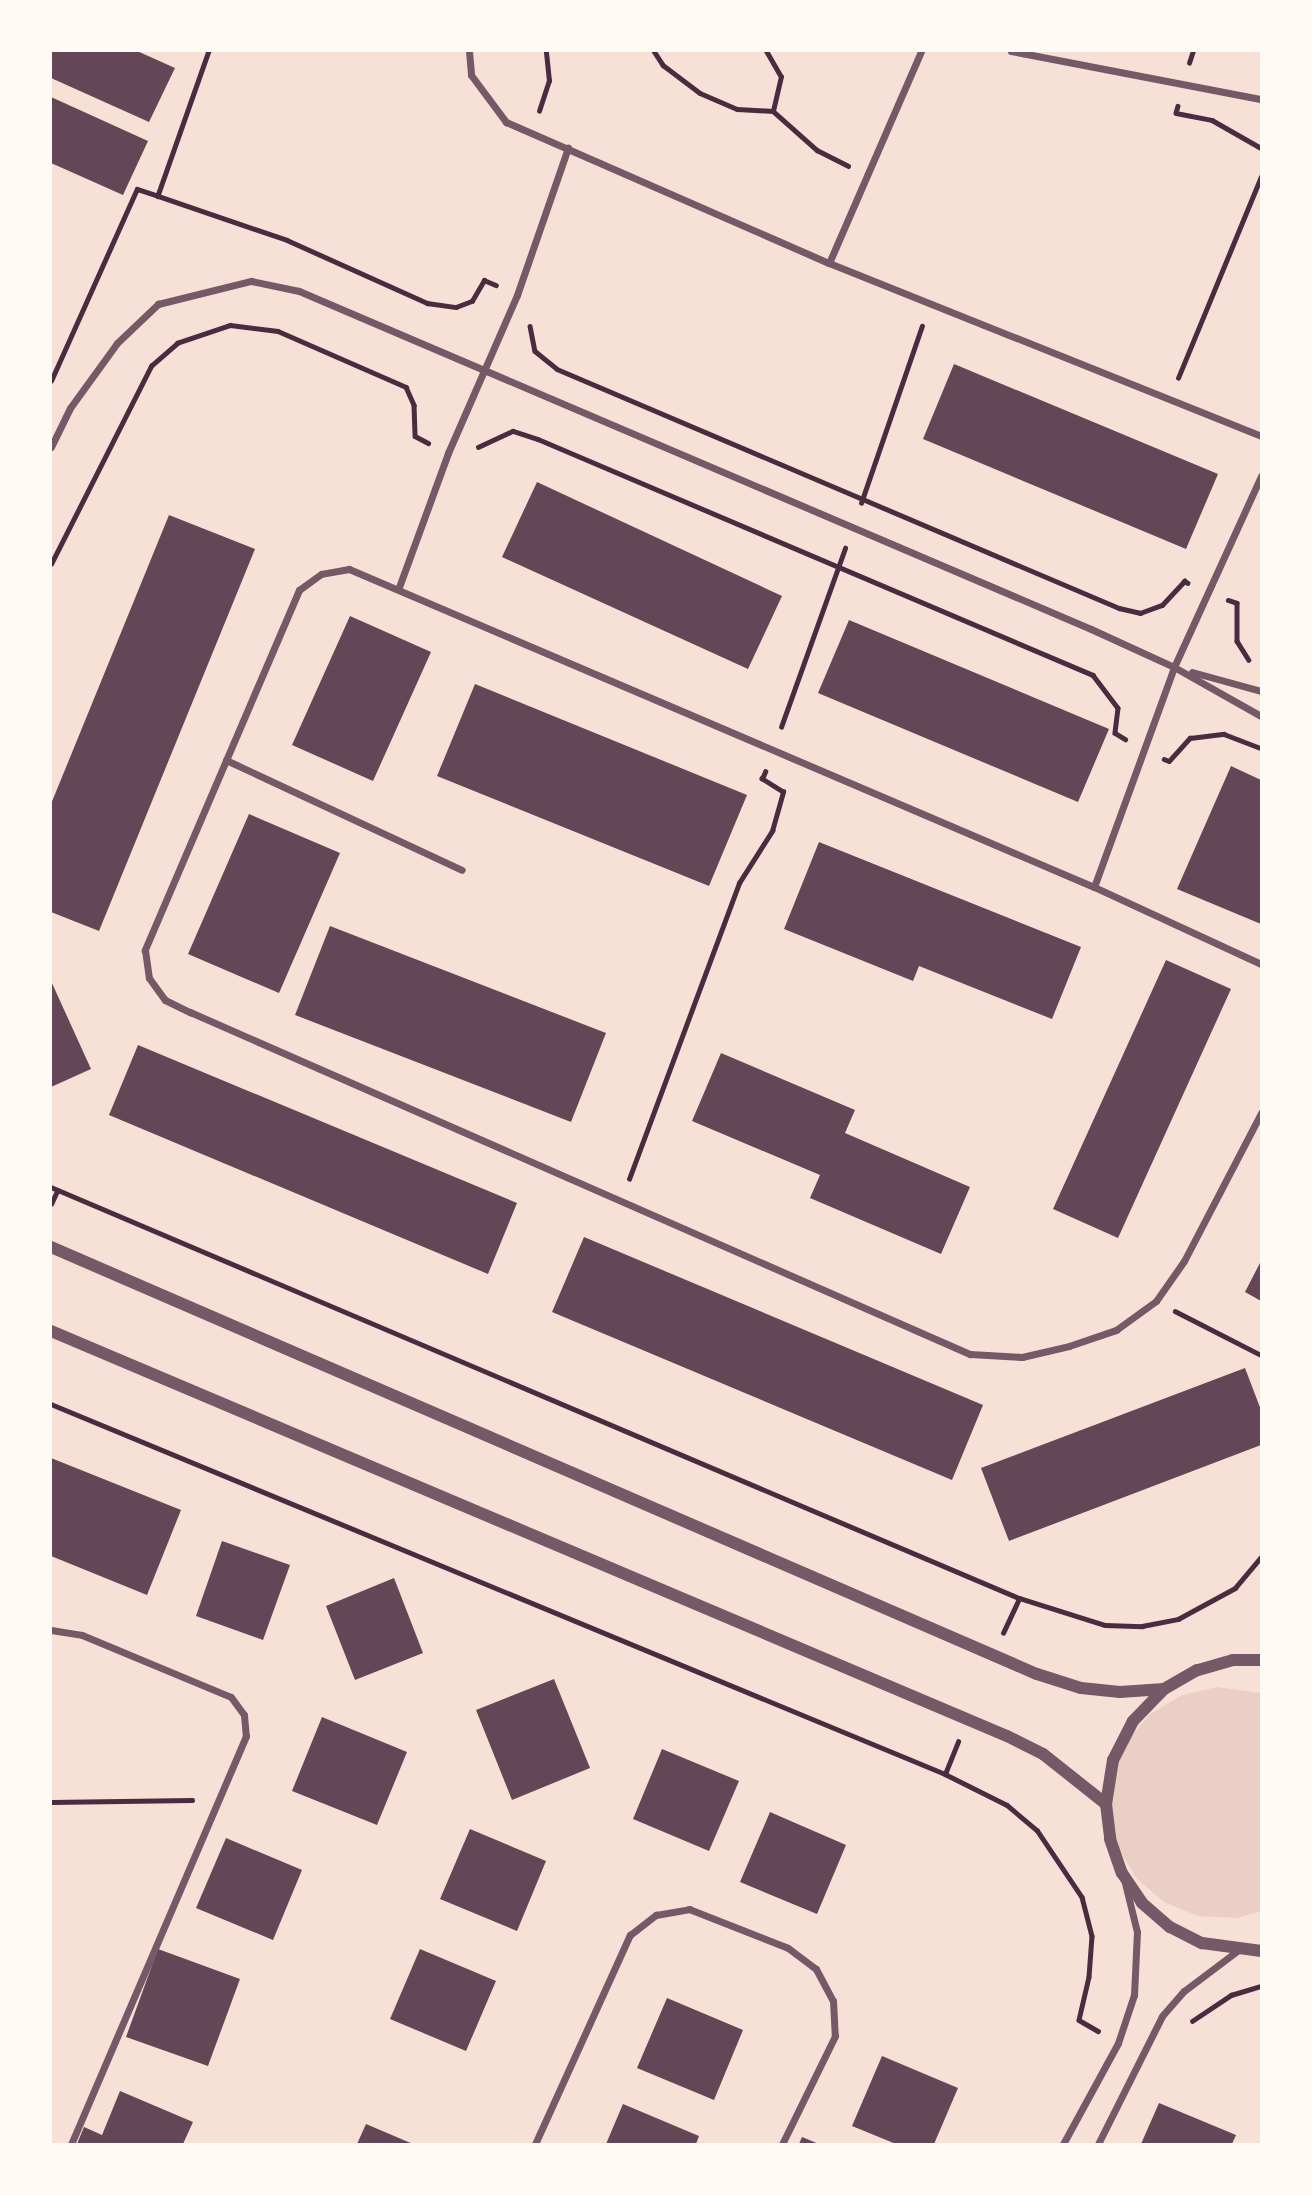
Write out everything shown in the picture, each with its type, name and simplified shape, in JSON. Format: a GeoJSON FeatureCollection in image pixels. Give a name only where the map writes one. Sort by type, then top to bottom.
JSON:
{"type":"FeatureCollection","features":[{"type":"Feature","properties":{"kind":"street"},"geometry":{"type":"LineString","coordinates":[[469,51],[471,75],[506,122],[829,263],[1169,402],[1261,436]]}},
{"type":"Feature","properties":{"kind":"street"},"geometry":{"type":"LineString","coordinates":[[829,263],[921,51]]}},
{"type":"Feature","properties":{"kind":"street"},"geometry":{"type":"LineString","coordinates":[[1011,51],[1261,99]]}},
{"type":"Feature","properties":{"kind":"street"},"geometry":{"type":"LineString","coordinates":[[399,587],[448,453],[488,369],[517,295],[568,148]]}},
{"type":"Feature","properties":{"kind":"street"},"geometry":{"type":"LineString","coordinates":[[51,447],[70,408],[117,343],[158,304],[251,281],[299,290],[488,369],[1174,667],[1261,716]]}},
{"type":"Feature","properties":{"kind":"street"},"geometry":{"type":"LineString","coordinates":[[1094,887],[1174,667],[1261,476]]}},
{"type":"Feature","properties":{"kind":"street"},"geometry":{"type":"LineString","coordinates":[[1261,964],[1094,887],[399,587],[349,569],[321,574],[299,590],[145,950],[149,978],[165,1000],[970,1354],[1022,1357],[1069,1346],[1116,1330],[1156,1301],[1184,1261],[1261,1113]]}},
{"type":"Feature","properties":{"kind":"street"},"geometry":{"type":"LineString","coordinates":[[1174,667],[1261,691]]}},
{"type":"Feature","properties":{"kind":"street"},"geometry":{"type":"LineString","coordinates":[[226,760],[462,870]]}},
{"type":"Feature","properties":{"kind":"street"},"geometry":{"type":"LineString","coordinates":[[51,1247],[993,1656],[1081,1688],[1120,1692],[1164,1689]]}},
{"type":"Feature","properties":{"kind":"street"},"geometry":{"type":"LineString","coordinates":[[51,1331],[1007,1736],[1043,1754],[1106,1804]]}},
{"type":"Feature","properties":{"kind":"street"},"geometry":{"type":"LineString","coordinates":[[51,1630],[82,1635],[231,1698],[244,1715],[246,1736],[71,2144]]}},
{"type":"Feature","properties":{"kind":"street"},"geometry":{"type":"LineString","coordinates":[[1063,2144],[1118,2043],[1133,1995],[1137,1943],[1122,1872],[1110,1839],[1106,1804],[1114,1760],[1128,1731],[1164,1689],[1197,1670],[1233,1660],[1261,1660]]}},
{"type":"Feature","properties":{"kind":"street"},"geometry":{"type":"LineString","coordinates":[[1122,1872],[1142,1903],[1170,1927],[1202,1943],[1237,1951],[1261,1951]]}},
{"type":"Feature","properties":{"kind":"street"},"geometry":{"type":"LineString","coordinates":[[535,2144],[630,1935],[656,1915],[689,1909],[788,1948],[816,1969],[833,2001],[835,2036],[782,2144]]}},
{"type":"Feature","properties":{"kind":"street"},"geometry":{"type":"LineString","coordinates":[[1098,2144],[1162,2016],[1201,1976],[1237,1951]]}},
{"type":"Feature","properties":{"kind":"path"},"geometry":{"type":"LineString","coordinates":[[158,196],[209,51]]}},
{"type":"Feature","properties":{"kind":"path"},"geometry":{"type":"LineString","coordinates":[[533,133],[549,81],[546,51]]}},
{"type":"Feature","properties":{"kind":"path"},"geometry":{"type":"LineString","coordinates":[[654,51],[663,65],[700,93],[737,110],[773,111],[817,150],[867,175]]}},
{"type":"Feature","properties":{"kind":"path"},"geometry":{"type":"LineString","coordinates":[[766,51],[781,77],[773,111]]}},
{"type":"Feature","properties":{"kind":"path"},"geometry":{"type":"LineString","coordinates":[[1184,84],[1176,113],[1212,120],[1261,148]]}},
{"type":"Feature","properties":{"kind":"path"},"geometry":{"type":"LineString","coordinates":[[1169,402],[1261,177]]}},
{"type":"Feature","properties":{"kind":"path"},"geometry":{"type":"LineString","coordinates":[[51,381],[137,189],[287,240],[427,303],[464,304],[472,301],[485,280],[533,303],[530,327],[536,351],[557,369],[861,502],[1119,608],[1140,613],[1162,605],[1184,581],[1237,603],[1237,641],[1246,659],[1253,662]]}},
{"type":"Feature","properties":{"kind":"path"},"geometry":{"type":"LineString","coordinates":[[51,564],[151,366],[177,343],[230,325],[278,331],[406,387],[414,405],[415,436],[448,453],[464,458],[489,438],[513,431],[538,439],[1093,675],[1118,708],[1115,733],[1169,761],[1190,738],[1224,734],[1261,748]]}},
{"type":"Feature","properties":{"kind":"path"},"geometry":{"type":"LineString","coordinates":[[620,1201],[739,883],[772,831],[783,792],[762,779],[774,750]]}},
{"type":"Feature","properties":{"kind":"path"},"geometry":{"type":"LineString","coordinates":[[51,1187],[486,1369],[1019,1598],[1105,1626],[1142,1626],[1178,1619],[1235,1588],[1261,1557]]}},
{"type":"Feature","properties":{"kind":"path"},"geometry":{"type":"LineString","coordinates":[[51,1204],[57,1191]]}},
{"type":"Feature","properties":{"kind":"path"},"geometry":{"type":"LineString","coordinates":[[1156,1301],[1261,1355]]}},
{"type":"Feature","properties":{"kind":"path"},"geometry":{"type":"LineString","coordinates":[[51,1405],[933,1768],[1007,1805],[1050,1846],[1082,1897],[1092,1936],[1089,1977],[1079,2020],[1118,2043]]}},
{"type":"Feature","properties":{"kind":"path"},"geometry":{"type":"LineString","coordinates":[[993,1656],[1019,1598]]}},
{"type":"Feature","properties":{"kind":"path"},"geometry":{"type":"LineString","coordinates":[[51,1802],[221,1799]]}},
{"type":"Feature","properties":{"kind":"path"},"geometry":{"type":"LineString","coordinates":[[1188,2023],[1231,1995],[1261,1986]]}},
{"type":"Feature","properties":{"kind":"shaded area"},"geometry":{"type":"Polygon","coordinates":[[[1217,1687],[1261,1693],[1261,1911],[1238,1918],[1198,1916],[1164,1902],[1136,1878],[1118,1847],[1109,1812],[1112,1775],[1126,1742],[1150,1714],[1182,1695],[1217,1687]]]}},
{"type":"Feature","properties":{"kind":"building"},"geometry":{"type":"Polygon","coordinates":[[[51,51],[137,51],[175,68],[149,122],[51,78],[51,51]]]}},
{"type":"Feature","properties":{"kind":"building"},"geometry":{"type":"Polygon","coordinates":[[[51,97],[148,141],[123,195],[51,163],[51,97]]]}},
{"type":"Feature","properties":{"kind":"building"},"geometry":{"type":"Polygon","coordinates":[[[954,364],[1218,474],[1186,549],[923,439],[954,364]]]}},
{"type":"Feature","properties":{"kind":"building"},"geometry":{"type":"Polygon","coordinates":[[[537,482],[782,596],[748,669],[502,557],[537,482]]]}},
{"type":"Feature","properties":{"kind":"building"},"geometry":{"type":"Polygon","coordinates":[[[169,515],[255,549],[99,931],[51,912],[51,804],[169,515]]]}},
{"type":"Feature","properties":{"kind":"building"},"geometry":{"type":"Polygon","coordinates":[[[350,616],[431,652],[373,781],[292,745],[350,616]]]}},
{"type":"Feature","properties":{"kind":"building"},"geometry":{"type":"Polygon","coordinates":[[[849,620],[1109,729],[1078,802],[818,693],[849,620]]]}},
{"type":"Feature","properties":{"kind":"building"},"geometry":{"type":"Polygon","coordinates":[[[475,684],[747,795],[709,886],[437,776],[475,684]]]}},
{"type":"Feature","properties":{"kind":"building"},"geometry":{"type":"Polygon","coordinates":[[[1231,766],[1261,780],[1261,924],[1177,889],[1231,766]]]}},
{"type":"Feature","properties":{"kind":"building"},"geometry":{"type":"Polygon","coordinates":[[[249,814],[340,853],[279,993],[188,954],[249,814]]]}},
{"type":"Feature","properties":{"kind":"building"},"geometry":{"type":"Polygon","coordinates":[[[819,842],[1081,947],[1052,1019],[919,966],[913,981],[784,929],[819,842]]]}},
{"type":"Feature","properties":{"kind":"building"},"geometry":{"type":"Polygon","coordinates":[[[330,926],[606,1033],[571,1122],[295,1015],[330,926]]]}},
{"type":"Feature","properties":{"kind":"building"},"geometry":{"type":"Polygon","coordinates":[[[1166,960],[1231,989],[1118,1238],[1053,1209],[1166,960]]]}},
{"type":"Feature","properties":{"kind":"building"},"geometry":{"type":"Polygon","coordinates":[[[51,981],[91,1069],[51,1087],[51,981]]]}},
{"type":"Feature","properties":{"kind":"building"},"geometry":{"type":"Polygon","coordinates":[[[138,1045],[517,1203],[488,1274],[109,1115],[138,1045]]]}},
{"type":"Feature","properties":{"kind":"building"},"geometry":{"type":"Polygon","coordinates":[[[721,1053],[855,1110],[845,1133],[970,1187],[941,1254],[810,1198],[820,1175],[692,1121],[721,1053]]]}},
{"type":"Feature","properties":{"kind":"building"},"geometry":{"type":"Polygon","coordinates":[[[584,1237],[983,1405],[952,1480],[552,1312],[584,1237]]]}},
{"type":"Feature","properties":{"kind":"building"},"geometry":{"type":"Polygon","coordinates":[[[1261,1261],[1261,1301],[1245,1292],[1261,1261]]]}},
{"type":"Feature","properties":{"kind":"building"},"geometry":{"type":"Polygon","coordinates":[[[1245,1368],[1261,1410],[1261,1445],[1009,1541],[981,1468],[1245,1368]]]}},
{"type":"Feature","properties":{"kind":"building"},"geometry":{"type":"Polygon","coordinates":[[[51,1458],[181,1510],[147,1595],[51,1556],[51,1458]]]}},
{"type":"Feature","properties":{"kind":"building"},"geometry":{"type":"Polygon","coordinates":[[[222,1541],[290,1565],[263,1640],[196,1616],[222,1541]]]}},
{"type":"Feature","properties":{"kind":"building"},"geometry":{"type":"Polygon","coordinates":[[[394,1578],[423,1653],[355,1680],[326,1606],[394,1578]]]}},
{"type":"Feature","properties":{"kind":"building"},"geometry":{"type":"Polygon","coordinates":[[[554,1679],[590,1768],[512,1800],[476,1710],[554,1679]]]}},
{"type":"Feature","properties":{"kind":"building"},"geometry":{"type":"Polygon","coordinates":[[[322,1717],[407,1752],[377,1825],[292,1791],[322,1717]]]}},
{"type":"Feature","properties":{"kind":"building"},"geometry":{"type":"Polygon","coordinates":[[[662,1749],[739,1781],[709,1851],[633,1819],[662,1749]]]}},
{"type":"Feature","properties":{"kind":"building"},"geometry":{"type":"Polygon","coordinates":[[[770,1812],[846,1845],[817,1914],[740,1882],[770,1812]]]}},
{"type":"Feature","properties":{"kind":"building"},"geometry":{"type":"Polygon","coordinates":[[[470,1829],[546,1861],[517,1931],[440,1899],[470,1829]]]}},
{"type":"Feature","properties":{"kind":"building"},"geometry":{"type":"Polygon","coordinates":[[[226,1838],[302,1870],[273,1940],[196,1908],[226,1838]]]}},
{"type":"Feature","properties":{"kind":"building"},"geometry":{"type":"Polygon","coordinates":[[[158,1949],[240,1979],[208,2066],[126,2037],[158,1949]]]}},
{"type":"Feature","properties":{"kind":"building"},"geometry":{"type":"Polygon","coordinates":[[[420,1949],[496,1981],[466,2051],[390,2019],[420,1949]]]}},
{"type":"Feature","properties":{"kind":"building"},"geometry":{"type":"Polygon","coordinates":[[[667,1998],[743,2030],[714,2100],[637,2068],[667,1998]]]}},
{"type":"Feature","properties":{"kind":"building"},"geometry":{"type":"Polygon","coordinates":[[[882,2056],[958,2088],[934,2144],[896,2144],[852,2126],[882,2056]]]}},
{"type":"Feature","properties":{"kind":"building"},"geometry":{"type":"Polygon","coordinates":[[[120,2091],[193,2122],[183,2144],[77,2144],[84,2127],[102,2135],[120,2091]]]}},
{"type":"Feature","properties":{"kind":"building"},"geometry":{"type":"Polygon","coordinates":[[[1159,2103],[1236,2135],[1232,2144],[1141,2144],[1159,2103]]]}},
{"type":"Feature","properties":{"kind":"building"},"geometry":{"type":"Polygon","coordinates":[[[623,2104],[699,2136],[696,2144],[606,2144],[623,2104]]]}},
{"type":"Feature","properties":{"kind":"building"},"geometry":{"type":"Polygon","coordinates":[[[366,2124],[413,2144],[357,2144],[366,2124]]]}},
{"type":"Feature","properties":{"kind":"building"},"geometry":{"type":"Polygon","coordinates":[[[802,2137],[819,2144],[799,2144],[802,2137]]]}}]}
